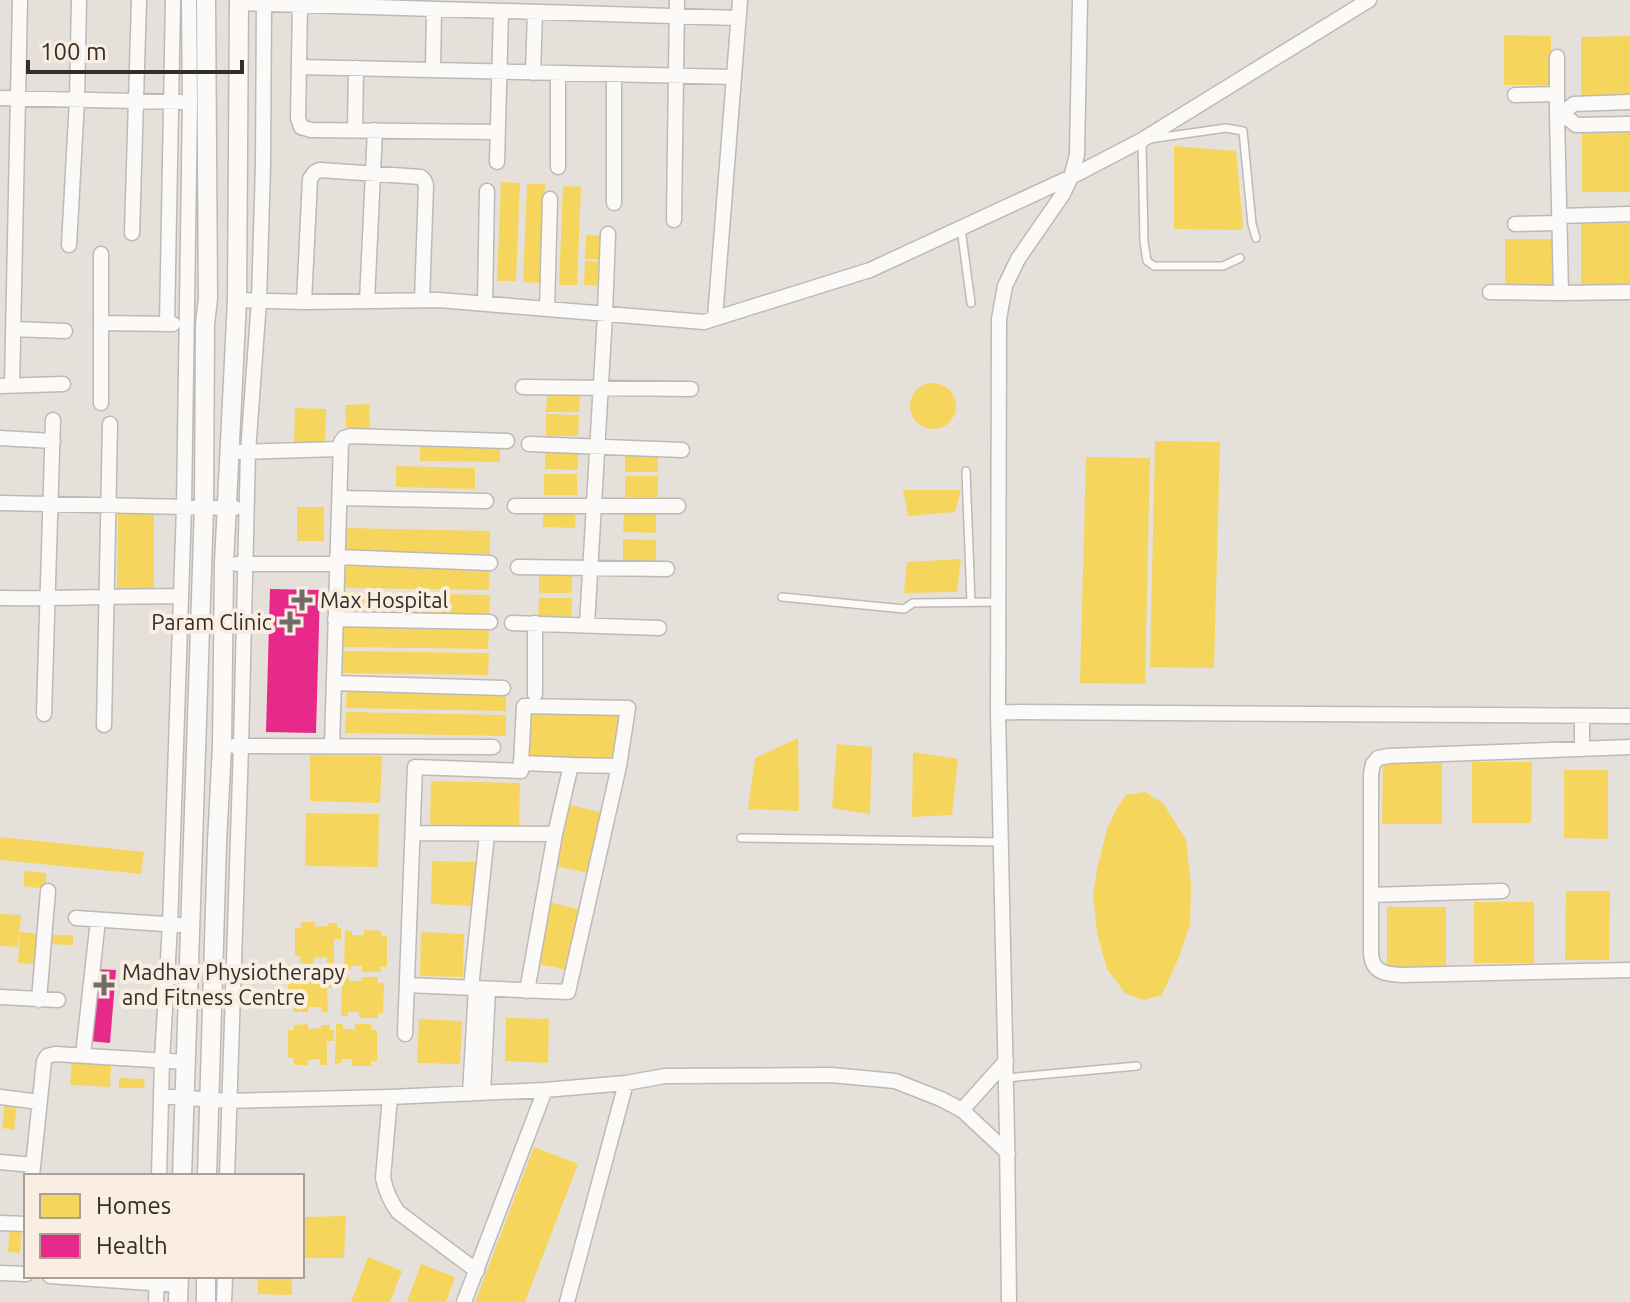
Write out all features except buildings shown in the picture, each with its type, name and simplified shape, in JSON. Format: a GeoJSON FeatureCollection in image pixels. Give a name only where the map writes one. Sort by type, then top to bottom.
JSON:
{"type":"FeatureCollection","features":[{"type":"Feature","properties":{"kind":"street"},"geometry":{"type":"LineString","coordinates":[[20,0],[18,98],[6,288],[9,335],[6,386],[63,384]]}},
{"type":"Feature","properties":{"kind":"street"},"geometry":{"type":"LineString","coordinates":[[69,245],[79,0]]}},
{"type":"Feature","properties":{"kind":"street"},"geometry":{"type":"LineString","coordinates":[[132,233],[139,0]]}},
{"type":"Feature","properties":{"kind":"street"},"geometry":{"type":"LineString","coordinates":[[167,324],[173,0]]}},
{"type":"Feature","properties":{"kind":"street"},"geometry":{"type":"LineString","coordinates":[[159,1174],[184,507],[196,324],[208,299],[198,102],[189,0]]}},
{"type":"Feature","properties":{"kind":"street"},"geometry":{"type":"LineString","coordinates":[[198,102],[206,0]]}},
{"type":"Feature","properties":{"kind":"street"},"geometry":{"type":"LineString","coordinates":[[674,220],[677,0]]}},
{"type":"Feature","properties":{"kind":"street"},"geometry":{"type":"LineString","coordinates":[[715,318],[740,0]]}},
{"type":"Feature","properties":{"kind":"street"},"geometry":{"type":"LineString","coordinates":[[1009,1302],[998,712],[999,319],[1005,286],[1018,259],[1063,194],[1077,155],[1080,0]]}},
{"type":"Feature","properties":{"kind":"street"},"geometry":{"type":"LineString","coordinates":[[237,300],[422,300],[704,322],[870,270],[1071,177],[1142,140],[1352,6],[1369,0]]}},
{"type":"Feature","properties":{"kind":"street"},"geometry":{"type":"LineString","coordinates":[[227,1174],[247,508],[239,452],[239,2],[392,4],[434,9],[450,5],[501,11],[738,18]]}},
{"type":"Feature","properties":{"kind":"street"},"geometry":{"type":"LineString","coordinates":[[207,1174],[222,746],[224,564],[227,508],[239,452],[259,301],[264,2]]}},
{"type":"Feature","properties":{"kind":"street"},"geometry":{"type":"LineString","coordinates":[[300,5],[298,118],[301,127],[498,132]]}},
{"type":"Feature","properties":{"kind":"street"},"geometry":{"type":"LineString","coordinates":[[433,70],[434,9]]}},
{"type":"Feature","properties":{"kind":"street"},"geometry":{"type":"LineString","coordinates":[[497,162],[501,11]]}},
{"type":"Feature","properties":{"kind":"street"},"geometry":{"type":"LineString","coordinates":[[533,73],[535,12]]}},
{"type":"Feature","properties":{"kind":"street"},"geometry":{"type":"LineString","coordinates":[[1557,57],[1561,293]]}},
{"type":"Feature","properties":{"kind":"street"},"geometry":{"type":"LineString","coordinates":[[299,67],[734,77]]}},
{"type":"Feature","properties":{"kind":"street"},"geometry":{"type":"LineString","coordinates":[[355,130],[356,68]]}},
{"type":"Feature","properties":{"kind":"street"},"geometry":{"type":"LineString","coordinates":[[558,73],[558,167]]}},
{"type":"Feature","properties":{"kind":"street"},"geometry":{"type":"LineString","coordinates":[[614,74],[614,203]]}},
{"type":"Feature","properties":{"kind":"street"},"geometry":{"type":"LineString","coordinates":[[1515,95],[1557,94]]}},
{"type":"Feature","properties":{"kind":"street"},"geometry":{"type":"LineString","coordinates":[[0,98],[198,102]]}},
{"type":"Feature","properties":{"kind":"street"},"geometry":{"type":"LineString","coordinates":[[1559,113],[1574,104],[1630,102]]}},
{"type":"Feature","properties":{"kind":"street"},"geometry":{"type":"LineString","coordinates":[[1559,113],[1576,125],[1630,124]]}},
{"type":"Feature","properties":{"kind":"street"},"geometry":{"type":"LineString","coordinates":[[367,301],[375,130]]}},
{"type":"Feature","properties":{"kind":"street"},"geometry":{"type":"LineString","coordinates":[[304,302],[310,179],[320,170],[421,177],[424,180],[422,300]]}},
{"type":"Feature","properties":{"kind":"street"},"geometry":{"type":"LineString","coordinates":[[485,304],[487,191]]}},
{"type":"Feature","properties":{"kind":"street"},"geometry":{"type":"LineString","coordinates":[[547,309],[550,199]]}},
{"type":"Feature","properties":{"kind":"street"},"geometry":{"type":"LineString","coordinates":[[1515,224],[1630,214]]}},
{"type":"Feature","properties":{"kind":"street"},"geometry":{"type":"LineString","coordinates":[[587,625],[608,234]]}},
{"type":"Feature","properties":{"kind":"street"},"geometry":{"type":"LineString","coordinates":[[101,254],[101,403]]}},
{"type":"Feature","properties":{"kind":"street"},"geometry":{"type":"LineString","coordinates":[[1490,292],[1630,292]]}},
{"type":"Feature","properties":{"kind":"street"},"geometry":{"type":"LineString","coordinates":[[101,323],[196,324]]}},
{"type":"Feature","properties":{"kind":"street"},"geometry":{"type":"LineString","coordinates":[[182,1174],[204,507],[196,324]]}},
{"type":"Feature","properties":{"kind":"street"},"geometry":{"type":"LineString","coordinates":[[9,335],[65,331]]}},
{"type":"Feature","properties":{"kind":"street"},"geometry":{"type":"LineString","coordinates":[[523,387],[691,389]]}},
{"type":"Feature","properties":{"kind":"street"},"geometry":{"type":"LineString","coordinates":[[44,714],[53,420]]}},
{"type":"Feature","properties":{"kind":"street"},"geometry":{"type":"LineString","coordinates":[[104,725],[110,424]]}},
{"type":"Feature","properties":{"kind":"street"},"geometry":{"type":"LineString","coordinates":[[0,438],[53,441]]}},
{"type":"Feature","properties":{"kind":"street"},"geometry":{"type":"LineString","coordinates":[[332,746],[340,449],[344,438],[507,441]]}},
{"type":"Feature","properties":{"kind":"street"},"geometry":{"type":"LineString","coordinates":[[529,444],[682,450]]}},
{"type":"Feature","properties":{"kind":"street"},"geometry":{"type":"LineString","coordinates":[[239,452],[340,449]]}},
{"type":"Feature","properties":{"kind":"street"},"geometry":{"type":"LineString","coordinates":[[340,498],[486,501]]}},
{"type":"Feature","properties":{"kind":"street"},"geometry":{"type":"LineString","coordinates":[[0,503],[247,508]]}},
{"type":"Feature","properties":{"kind":"street"},"geometry":{"type":"LineString","coordinates":[[515,506],[678,506]]}},
{"type":"Feature","properties":{"kind":"street"},"geometry":{"type":"LineString","coordinates":[[224,564],[337,560],[490,563]]}},
{"type":"Feature","properties":{"kind":"street"},"geometry":{"type":"LineString","coordinates":[[518,567],[667,569]]}},
{"type":"Feature","properties":{"kind":"street"},"geometry":{"type":"LineString","coordinates":[[0,598],[181,596]]}},
{"type":"Feature","properties":{"kind":"street"},"geometry":{"type":"LineString","coordinates":[[335,619],[490,622]]}},
{"type":"Feature","properties":{"kind":"street"},"geometry":{"type":"LineString","coordinates":[[512,623],[659,628]]}},
{"type":"Feature","properties":{"kind":"street"},"geometry":{"type":"LineString","coordinates":[[535,623],[535,694]]}},
{"type":"Feature","properties":{"kind":"street"},"geometry":{"type":"LineString","coordinates":[[334,683],[503,688]]}},
{"type":"Feature","properties":{"kind":"street"},"geometry":{"type":"LineString","coordinates":[[405,1034],[415,767],[521,771],[524,706],[628,708],[619,766],[568,992],[407,985]]}},
{"type":"Feature","properties":{"kind":"street"},"geometry":{"type":"LineString","coordinates":[[998,712],[1630,716]]}},
{"type":"Feature","properties":{"kind":"street"},"geometry":{"type":"LineString","coordinates":[[1582,716],[1582,749]]}},
{"type":"Feature","properties":{"kind":"street"},"geometry":{"type":"LineString","coordinates":[[222,746],[493,747]]}},
{"type":"Feature","properties":{"kind":"street"},"geometry":{"type":"LineString","coordinates":[[1630,747],[1378,758],[1371,774],[1372,960],[1379,972],[1402,975],[1630,970]]}},
{"type":"Feature","properties":{"kind":"street"},"geometry":{"type":"LineString","coordinates":[[521,763],[619,766]]}},
{"type":"Feature","properties":{"kind":"street"},"geometry":{"type":"LineString","coordinates":[[527,991],[555,834],[571,765]]}},
{"type":"Feature","properties":{"kind":"street"},"geometry":{"type":"LineString","coordinates":[[413,833],[555,834]]}},
{"type":"Feature","properties":{"kind":"street"},"geometry":{"type":"LineString","coordinates":[[476,1093],[487,834]]}},
{"type":"Feature","properties":{"kind":"street"},"geometry":{"type":"LineString","coordinates":[[39,1000],[48,891]]}},
{"type":"Feature","properties":{"kind":"street"},"geometry":{"type":"LineString","coordinates":[[1371,895],[1502,891]]}},
{"type":"Feature","properties":{"kind":"street"},"geometry":{"type":"LineString","coordinates":[[76,918],[190,926]]}},
{"type":"Feature","properties":{"kind":"street"},"geometry":{"type":"LineString","coordinates":[[83,1055],[98,920]]}},
{"type":"Feature","properties":{"kind":"street"},"geometry":{"type":"LineString","coordinates":[[0,997],[58,1000]]}},
{"type":"Feature","properties":{"kind":"street"},"geometry":{"type":"LineString","coordinates":[[0,1162],[33,1170],[47,1056],[83,1055],[186,1062]]}},
{"type":"Feature","properties":{"kind":"street"},"geometry":{"type":"LineString","coordinates":[[962,1110],[1006,1061]]}},
{"type":"Feature","properties":{"kind":"street"},"geometry":{"type":"LineString","coordinates":[[161,1096],[228,1101],[390,1097],[545,1090],[626,1083],[665,1076],[831,1075],[895,1081],[941,1099],[962,1110],[1008,1153]]}},
{"type":"Feature","properties":{"kind":"street"},"geometry":{"type":"LineString","coordinates":[[567,1302],[626,1083]]}},
{"type":"Feature","properties":{"kind":"street"},"geometry":{"type":"LineString","coordinates":[[464,1302],[545,1090]]}},
{"type":"Feature","properties":{"kind":"street"},"geometry":{"type":"LineString","coordinates":[[0,1097],[40,1102]]}},
{"type":"Feature","properties":{"kind":"street"},"geometry":{"type":"LineString","coordinates":[[390,1097],[383,1178],[390,1201],[398,1212],[477,1271]]}},
{"type":"Feature","properties":{"kind":"street"},"geometry":{"type":"LineString","coordinates":[[0,1223],[24,1224]]}},
{"type":"Feature","properties":{"kind":"street"},"geometry":{"type":"LineString","coordinates":[[0,1273],[24,1274]]}},
{"type":"Feature","properties":{"kind":"street"},"geometry":{"type":"LineString","coordinates":[[103,1278],[156,1280],[179,1288]]}},
{"type":"Feature","properties":{"kind":"street"},"geometry":{"type":"LineString","coordinates":[[206,1278],[206,1302]]}},
{"type":"Feature","properties":{"kind":"street"},"geometry":{"type":"LineString","coordinates":[[224,1302],[225,1278]]}},
{"type":"Feature","properties":{"kind":"street"},"geometry":{"type":"LineString","coordinates":[[156,1280],[156,1302]]}},
{"type":"Feature","properties":{"kind":"lane"},"geometry":{"type":"LineString","coordinates":[[1240,258],[1223,266],[1154,266],[1147,261],[1142,140],[1226,128],[1243,131],[1256,238]]}},
{"type":"Feature","properties":{"kind":"lane"},"geometry":{"type":"LineString","coordinates":[[961,228],[971,303]]}},
{"type":"Feature","properties":{"kind":"lane"},"geometry":{"type":"LineString","coordinates":[[966,471],[971,602]]}},
{"type":"Feature","properties":{"kind":"lane"},"geometry":{"type":"LineString","coordinates":[[782,597],[904,609],[913,603],[998,602]]}},
{"type":"Feature","properties":{"kind":"lane"},"geometry":{"type":"LineString","coordinates":[[741,838],[1001,842]]}},
{"type":"Feature","properties":{"kind":"lane"},"geometry":{"type":"LineString","coordinates":[[1006,1078],[1137,1066]]}},
{"type":"Feature","properties":{"kind":"place","name":"Max Hospital"},"geometry":{"type":"Point","coordinates":[302,600]}},
{"type":"Feature","properties":{"kind":"place","name":"Param Clinic"},"geometry":{"type":"Point","coordinates":[290,622]}},
{"type":"Feature","properties":{"kind":"place","name":"Madhav Physiotherapy and Fitness Centre"},"geometry":{"type":"Point","coordinates":[104,985]}}]}
